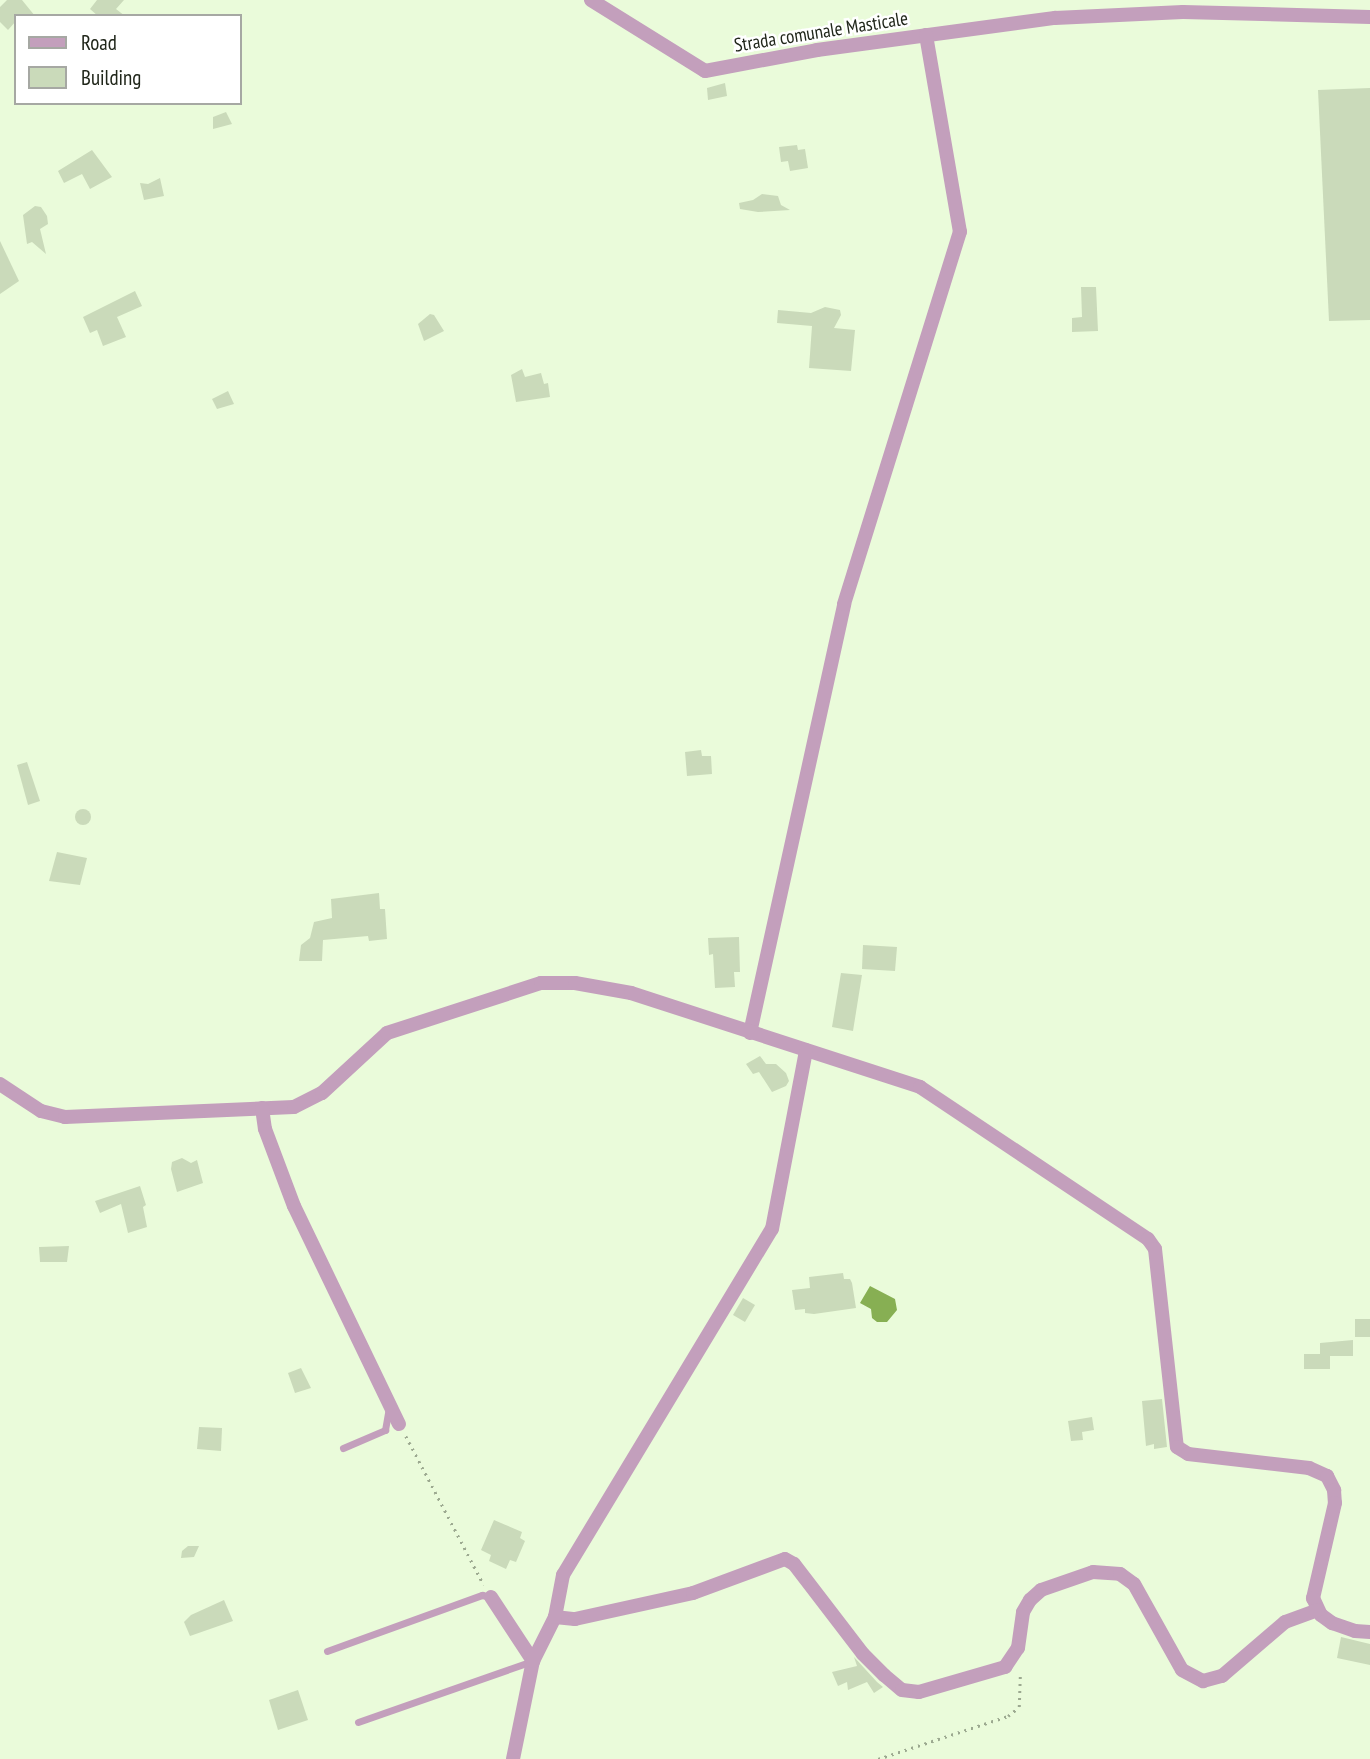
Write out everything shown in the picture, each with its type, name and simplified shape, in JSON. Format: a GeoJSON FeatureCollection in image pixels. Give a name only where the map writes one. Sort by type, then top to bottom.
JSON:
{"type":"FeatureCollection","features":[{"type":"Feature","properties":{"kind":"street","name":"Strada comunale Masticale"},"geometry":{"type":"LineString","coordinates":[[591,0],[705,71],[817,50],[1055,18],[1183,12],[1370,17]]}},
{"type":"Feature","properties":{"kind":"street"},"geometry":{"type":"LineString","coordinates":[[750,1033],[844,604],[960,232],[926,36]]}},
{"type":"Feature","properties":{"kind":"street"},"geometry":{"type":"LineString","coordinates":[[0,1084],[41,1111],[65,1117],[294,1107],[311,1100],[387,1033],[541,983],[575,983],[631,993],[920,1087],[1148,1239],[1155,1249],[1177,1447],[1188,1454],[1309,1468],[1327,1476],[1332,1482],[1335,1503],[1313,1598],[1321,1615],[1342,1628],[1370,1632]]}},
{"type":"Feature","properties":{"kind":"street"},"geometry":{"type":"LineString","coordinates":[[513,1759],[524,1717],[533,1661],[555,1617],[563,1575],[772,1229],[806,1050]]}},
{"type":"Feature","properties":{"kind":"street"},"geometry":{"type":"LineString","coordinates":[[262,1108],[265,1129],[294,1206],[399,1424]]}},
{"type":"Feature","properties":{"kind":"street"},"geometry":{"type":"LineString","coordinates":[[555,1617],[575,1619],[693,1592],[785,1559],[794,1564],[863,1654],[902,1690],[919,1692],[995,1671],[1012,1660],[1018,1648],[1023,1612],[1030,1600],[1041,1590],[1093,1573],[1120,1574],[1134,1584],[1182,1670],[1203,1681],[1222,1676],[1285,1622],[1318,1610]]}},
{"type":"Feature","properties":{"kind":"street"},"geometry":{"type":"LineString","coordinates":[[491,1597],[533,1661]]}},
{"type":"Feature","properties":{"kind":"lane"},"geometry":{"type":"LineString","coordinates":[[343,1448],[385,1430],[389,1402]]}},
{"type":"Feature","properties":{"kind":"lane"},"geometry":{"type":"LineString","coordinates":[[327,1651],[482,1595],[491,1597]]}},
{"type":"Feature","properties":{"kind":"lane"},"geometry":{"type":"LineString","coordinates":[[358,1722],[533,1661]]}},
{"type":"Feature","properties":{"kind":"path"},"geometry":{"type":"LineString","coordinates":[[399,1424],[491,1597]]}},
{"type":"Feature","properties":{"kind":"path"},"geometry":{"type":"LineString","coordinates":[[878,1759],[1008,1716],[1019,1707],[1018,1648]]}},
{"type":"Feature","properties":{"kind":"shaded area"},"geometry":{"type":"Polygon","coordinates":[[[870,1286],[895,1299],[897,1310],[887,1322],[877,1322],[872,1318],[871,1309],[860,1303],[870,1286]]]}},
{"type":"Feature","properties":{"kind":"building"},"geometry":{"type":"Polygon","coordinates":[[[7,0],[22,0],[33,14],[14,14],[14,23],[8,30],[0,22],[0,7],[7,0]]]}},
{"type":"Feature","properties":{"kind":"building"},"geometry":{"type":"Polygon","coordinates":[[[97,0],[124,0],[116,9],[122,14],[96,14],[90,9],[97,0]]]}},
{"type":"Feature","properties":{"kind":"building"},"geometry":{"type":"Polygon","coordinates":[[[725,83],[727,96],[708,100],[707,88],[725,83]]]}},
{"type":"Feature","properties":{"kind":"building"},"geometry":{"type":"Polygon","coordinates":[[[1370,88],[1370,320],[1329,321],[1318,90],[1370,88]]]}},
{"type":"Feature","properties":{"kind":"building"},"geometry":{"type":"Polygon","coordinates":[[[226,112],[232,124],[213,129],[213,117],[226,112]]]}},
{"type":"Feature","properties":{"kind":"building"},"geometry":{"type":"Polygon","coordinates":[[[797,145],[798,150],[805,149],[808,168],[790,171],[788,161],[781,162],[779,147],[797,145]]]}},
{"type":"Feature","properties":{"kind":"building"},"geometry":{"type":"Polygon","coordinates":[[[92,150],[112,177],[90,189],[82,174],[64,183],[58,171],[92,150]]]}},
{"type":"Feature","properties":{"kind":"building"},"geometry":{"type":"Polygon","coordinates":[[[160,178],[164,196],[144,200],[140,183],[148,184],[160,178]]]}},
{"type":"Feature","properties":{"kind":"building"},"geometry":{"type":"Polygon","coordinates":[[[762,194],[778,196],[781,205],[790,210],[758,212],[740,209],[739,203],[753,200],[762,194]]]}},
{"type":"Feature","properties":{"kind":"building"},"geometry":{"type":"Polygon","coordinates":[[[35,206],[41,207],[47,216],[48,224],[40,229],[46,254],[32,242],[27,244],[23,215],[35,206]]]}},
{"type":"Feature","properties":{"kind":"building"},"geometry":{"type":"Polygon","coordinates":[[[0,241],[19,281],[0,294],[0,241]]]}},
{"type":"Feature","properties":{"kind":"building"},"geometry":{"type":"Polygon","coordinates":[[[1081,287],[1096,287],[1098,331],[1072,332],[1072,318],[1082,317],[1081,287]]]}},
{"type":"Feature","properties":{"kind":"building"},"geometry":{"type":"Polygon","coordinates":[[[135,291],[142,306],[117,317],[126,337],[103,346],[97,330],[90,333],[83,317],[135,291]]]}},
{"type":"Feature","properties":{"kind":"building"},"geometry":{"type":"Polygon","coordinates":[[[825,307],[840,310],[841,315],[834,328],[855,330],[851,371],[809,368],[812,326],[777,323],[778,310],[811,313],[825,307]]]}},
{"type":"Feature","properties":{"kind":"building"},"geometry":{"type":"Polygon","coordinates":[[[430,314],[434,315],[444,331],[424,341],[418,324],[430,314]]]}},
{"type":"Feature","properties":{"kind":"building"},"geometry":{"type":"Polygon","coordinates":[[[522,369],[525,377],[541,373],[544,384],[548,383],[550,397],[516,402],[511,375],[522,369]]]}},
{"type":"Feature","properties":{"kind":"building"},"geometry":{"type":"Polygon","coordinates":[[[228,391],[234,404],[217,409],[212,399],[228,391]]]}},
{"type":"Feature","properties":{"kind":"building"},"geometry":{"type":"Polygon","coordinates":[[[701,750],[702,756],[711,756],[712,774],[687,776],[685,752],[701,750]]]}},
{"type":"Feature","properties":{"kind":"building"},"geometry":{"type":"Polygon","coordinates":[[[27,762],[40,801],[28,805],[17,765],[27,762]]]}},
{"type":"Feature","properties":{"kind":"building"},"geometry":{"type":"Polygon","coordinates":[[[83,809],[91,817],[83,825],[75,817],[83,809]]]}},
{"type":"Feature","properties":{"kind":"building"},"geometry":{"type":"Polygon","coordinates":[[[57,852],[87,858],[80,885],[49,881],[57,852]]]}},
{"type":"Feature","properties":{"kind":"building"},"geometry":{"type":"Polygon","coordinates":[[[379,893],[380,909],[385,909],[387,939],[369,941],[368,936],[323,940],[322,961],[299,961],[301,945],[310,938],[314,922],[332,918],[331,899],[379,893]]]}},
{"type":"Feature","properties":{"kind":"building"},"geometry":{"type":"Polygon","coordinates":[[[739,937],[740,972],[734,972],[735,987],[715,988],[713,954],[709,955],[708,938],[739,937]]]}},
{"type":"Feature","properties":{"kind":"building"},"geometry":{"type":"Polygon","coordinates":[[[863,945],[897,947],[895,971],[862,969],[863,945]]]}},
{"type":"Feature","properties":{"kind":"building"},"geometry":{"type":"Polygon","coordinates":[[[841,973],[862,975],[853,1031],[832,1027],[841,973]]]}},
{"type":"Feature","properties":{"kind":"building"},"geometry":{"type":"Polygon","coordinates":[[[760,1056],[766,1064],[776,1064],[786,1073],[789,1081],[786,1086],[772,1092],[759,1072],[753,1074],[746,1064],[760,1056]]]}},
{"type":"Feature","properties":{"kind":"building"},"geometry":{"type":"Polygon","coordinates":[[[182,1158],[191,1163],[197,1160],[203,1183],[177,1192],[171,1169],[172,1162],[182,1158]]]}},
{"type":"Feature","properties":{"kind":"building"},"geometry":{"type":"Polygon","coordinates":[[[140,1186],[146,1205],[143,1207],[147,1227],[128,1233],[121,1204],[100,1213],[95,1201],[140,1186]]]}},
{"type":"Feature","properties":{"kind":"building"},"geometry":{"type":"Polygon","coordinates":[[[69,1246],[67,1262],[40,1262],[39,1247],[69,1246]]]}},
{"type":"Feature","properties":{"kind":"building"},"geometry":{"type":"Polygon","coordinates":[[[843,1273],[844,1279],[850,1279],[852,1283],[856,1308],[814,1314],[805,1313],[805,1309],[795,1310],[792,1290],[810,1288],[809,1277],[843,1273]]]}},
{"type":"Feature","properties":{"kind":"building"},"geometry":{"type":"Polygon","coordinates":[[[743,1298],[755,1305],[745,1322],[733,1315],[743,1298]]]}},
{"type":"Feature","properties":{"kind":"building"},"geometry":{"type":"Polygon","coordinates":[[[1355,1319],[1370,1319],[1370,1337],[1355,1337],[1355,1319]]]}},
{"type":"Feature","properties":{"kind":"building"},"geometry":{"type":"Polygon","coordinates":[[[1353,1340],[1353,1356],[1330,1356],[1330,1369],[1304,1369],[1304,1354],[1320,1354],[1320,1343],[1353,1340]]]}},
{"type":"Feature","properties":{"kind":"building"},"geometry":{"type":"Polygon","coordinates":[[[301,1368],[311,1388],[295,1393],[288,1373],[301,1368]]]}},
{"type":"Feature","properties":{"kind":"building"},"geometry":{"type":"Polygon","coordinates":[[[1162,1399],[1167,1447],[1154,1449],[1154,1444],[1146,1446],[1142,1401],[1162,1399]]]}},
{"type":"Feature","properties":{"kind":"building"},"geometry":{"type":"Polygon","coordinates":[[[1092,1417],[1094,1430],[1082,1432],[1083,1440],[1071,1441],[1068,1421],[1092,1417]]]}},
{"type":"Feature","properties":{"kind":"building"},"geometry":{"type":"Polygon","coordinates":[[[199,1427],[222,1428],[221,1451],[197,1449],[199,1427]]]}},
{"type":"Feature","properties":{"kind":"building"},"geometry":{"type":"Polygon","coordinates":[[[494,1520],[522,1532],[520,1538],[525,1541],[516,1562],[510,1560],[506,1569],[489,1561],[491,1555],[481,1550],[494,1520]]]}},
{"type":"Feature","properties":{"kind":"building"},"geometry":{"type":"Polygon","coordinates":[[[188,1546],[199,1546],[194,1557],[181,1558],[182,1551],[188,1546]]]}},
{"type":"Feature","properties":{"kind":"building"},"geometry":{"type":"Polygon","coordinates":[[[224,1600],[233,1621],[190,1636],[184,1622],[191,1615],[224,1600]]]}},
{"type":"Feature","properties":{"kind":"building"},"geometry":{"type":"Polygon","coordinates":[[[1341,1637],[1370,1644],[1370,1665],[1337,1658],[1341,1637]]]}},
{"type":"Feature","properties":{"kind":"building"},"geometry":{"type":"Polygon","coordinates":[[[854,1657],[883,1687],[874,1693],[867,1682],[848,1690],[847,1682],[838,1686],[832,1672],[857,1666],[854,1657]]]}},
{"type":"Feature","properties":{"kind":"building"},"geometry":{"type":"Polygon","coordinates":[[[298,1690],[308,1720],[278,1730],[269,1700],[298,1690]]]}}]}
